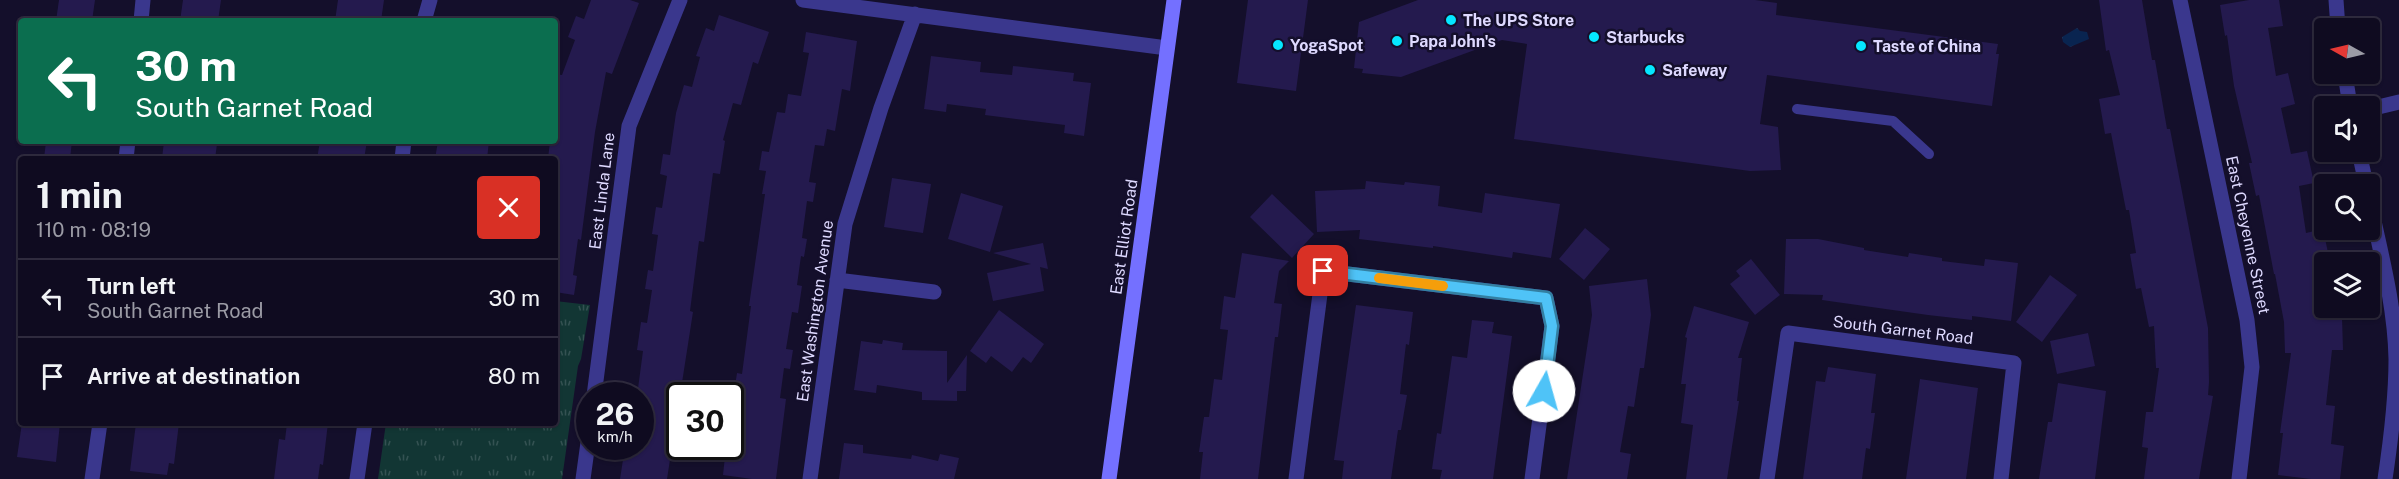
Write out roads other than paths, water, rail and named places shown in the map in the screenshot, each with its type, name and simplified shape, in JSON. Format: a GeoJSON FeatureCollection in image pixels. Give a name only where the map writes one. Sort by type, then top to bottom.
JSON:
{"type":"FeatureCollection","features":[{"type":"Feature","properties":{"kind":"main road","name":"East Elliot Road"},"geometry":{"type":"LineString","coordinates":[[1109,479],[1174,0]]}},
{"type":"Feature","properties":{"kind":"street"},"geometry":{"type":"LineString","coordinates":[[141,18],[143,0]]}},
{"type":"Feature","properties":{"kind":"street"},"geometry":{"type":"LineString","coordinates":[[425,18],[430,0]]}},
{"type":"Feature","properties":{"kind":"street","name":"East Linda Lane"},"geometry":{"type":"LineString","coordinates":[[596,382],[629,126],[680,0]]}},
{"type":"Feature","properties":{"kind":"street"},"geometry":{"type":"LineString","coordinates":[[803,0],[1167,48]]}},
{"type":"Feature","properties":{"kind":"street","name":"East Cheyenne Street"},"geometry":{"type":"LineString","coordinates":[[2180,0],[2247,320],[2252,367],[2240,479]]}},
{"type":"Feature","properties":{"kind":"street"},"geometry":{"type":"LineString","coordinates":[[2336,0],[2337,18]]}},
{"type":"Feature","properties":{"kind":"street","name":"East Washington Avenue"},"geometry":{"type":"LineString","coordinates":[[810,479],[845,224],[881,108],[915,14]]}},
{"type":"Feature","properties":{"kind":"street"},"geometry":{"type":"LineString","coordinates":[[2380,107],[2399,102]]}},
{"type":"Feature","properties":{"kind":"street"},"geometry":{"type":"LineString","coordinates":[[2378,240],[2390,298],[2396,358],[2392,426],[2385,479]]}},
{"type":"Feature","properties":{"kind":"street"},"geometry":{"type":"LineString","coordinates":[[1296,479],[1323,271],[1546,298],[1552,326],[1532,479]]}},
{"type":"Feature","properties":{"kind":"street"},"geometry":{"type":"LineString","coordinates":[[837,280],[934,292]]}},
{"type":"Feature","properties":{"kind":"street","name":"South Garnet Road"},"geometry":{"type":"LineString","coordinates":[[1767,479],[1788,333],[2014,363],[2001,479]]}},
{"type":"Feature","properties":{"kind":"street"},"geometry":{"type":"LineString","coordinates":[[92,479],[100,426]]}},
{"type":"Feature","properties":{"kind":"street"},"geometry":{"type":"LineString","coordinates":[[357,479],[365,426]]}},
{"type":"Feature","properties":{"kind":"street"},"geometry":{"type":"LineString","coordinates":[[583,479],[586,460]]}},
{"type":"Feature","properties":{"kind":"lane"},"geometry":{"type":"LineString","coordinates":[[1797,109],[1893,121],[1929,154]]}},
{"type":"Feature","properties":{"kind":"water"},"geometry":{"type":"Polygon","coordinates":[[[2077,28],[2087,32],[2089,39],[2070,47],[2063,42],[2062,37],[2077,28]]]}},
{"type":"Feature","properties":{"kind":"place","name":"The UPS Store"},"geometry":{"type":"Point","coordinates":[1451,20]}},
{"type":"Feature","properties":{"kind":"place","name":"Starbucks"},"geometry":{"type":"Point","coordinates":[1594,37]}},
{"type":"Feature","properties":{"kind":"place","name":"Papa John's"},"geometry":{"type":"Point","coordinates":[1397,41]}},
{"type":"Feature","properties":{"kind":"place","name":"YogaSpot"},"geometry":{"type":"Point","coordinates":[1278,45]}},
{"type":"Feature","properties":{"kind":"place","name":"Taste of China"},"geometry":{"type":"Point","coordinates":[1861,46]}},
{"type":"Feature","properties":{"kind":"place","name":"Safeway"},"geometry":{"type":"Point","coordinates":[1650,70]}}]}
